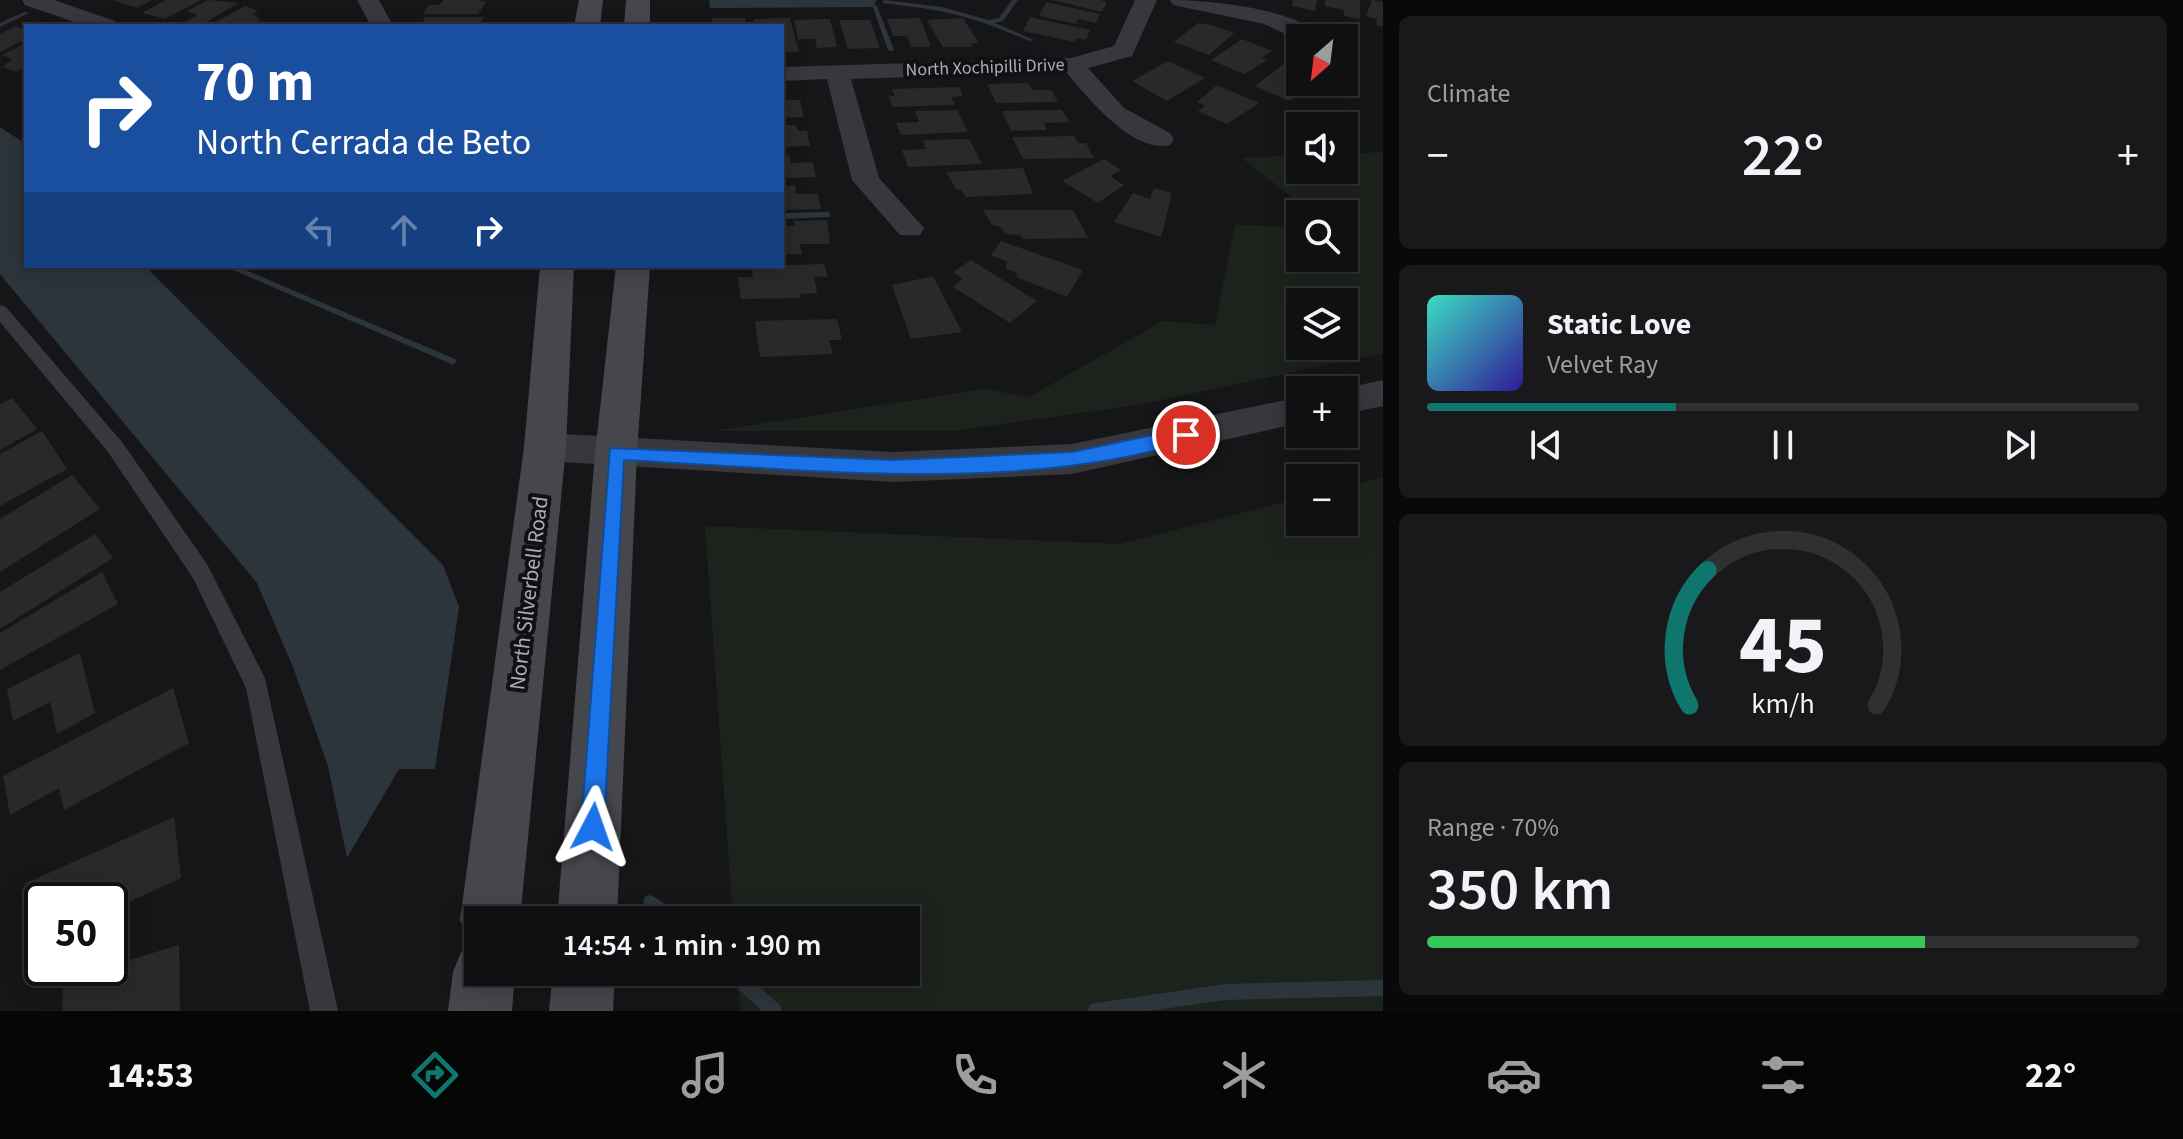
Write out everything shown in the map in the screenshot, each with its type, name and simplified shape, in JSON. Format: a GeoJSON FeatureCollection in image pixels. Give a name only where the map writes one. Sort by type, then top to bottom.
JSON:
{"type":"FeatureCollection","features":[{"type":"Feature","properties":{"kind":"main road"},"geometry":{"type":"LineString","coordinates":[[587,24],[591,0]]}},
{"type":"Feature","properties":{"kind":"main road"},"geometry":{"type":"LineString","coordinates":[[637,24],[638,0]]}},
{"type":"Feature","properties":{"kind":"main road","name":"North Silverbell Road"},"geometry":{"type":"LineString","coordinates":[[492,906],[545,447],[557,268]]}},
{"type":"Feature","properties":{"kind":"main road"},"geometry":{"type":"LineString","coordinates":[[588,906],[616,453],[633,268]]}},
{"type":"Feature","properties":{"kind":"main road"},"geometry":{"type":"LineString","coordinates":[[480,1011],[483,986]]}},
{"type":"Feature","properties":{"kind":"main road"},"geometry":{"type":"LineString","coordinates":[[581,1011],[583,986]]}},
{"type":"Feature","properties":{"kind":"street"},"geometry":{"type":"LineString","coordinates":[[368,0],[381,24]]}},
{"type":"Feature","properties":{"kind":"street","name":"North Xochipilli Drive"},"geometry":{"type":"LineString","coordinates":[[784,74],[1072,65],[1124,51],[1146,0]]}},
{"type":"Feature","properties":{"kind":"street"},"geometry":{"type":"LineString","coordinates":[[1181,0],[1271,19],[1286,26]]}},
{"type":"Feature","properties":{"kind":"street"},"geometry":{"type":"LineString","coordinates":[[37,1],[101,24]]}},
{"type":"Feature","properties":{"kind":"street"},"geometry":{"type":"LineString","coordinates":[[1072,65],[1115,113],[1161,139]]}},
{"type":"Feature","properties":{"kind":"street"},"geometry":{"type":"LineString","coordinates":[[837,72],[866,180],[910,228]]}},
{"type":"Feature","properties":{"kind":"street"},"geometry":{"type":"LineString","coordinates":[[1358,398],[1383,393]]}},
{"type":"Feature","properties":{"kind":"street"},"geometry":{"type":"LineString","coordinates":[[545,447],[893,467],[1072,459],[1286,413]]}},
{"type":"Feature","properties":{"kind":"lane"},"geometry":{"type":"LineString","coordinates":[[0,311],[115,447],[200,571],[257,686],[324,1011]]}},
{"type":"Feature","properties":{"kind":"shaded area"},"geometry":{"type":"Polygon","coordinates":[[[709,0],[876,0],[874,7],[710,8],[709,0]]]}},
{"type":"Feature","properties":{"kind":"shaded area"},"geometry":{"type":"Polygon","coordinates":[[[0,127],[24,143],[24,268],[147,268],[443,565],[459,607],[435,769],[399,769],[347,858],[328,766],[293,667],[257,583],[0,274],[0,127]]]}},
{"type":"Feature","properties":{"kind":"shaded area"},"geometry":{"type":"Polygon","coordinates":[[[1383,152],[1383,353],[1358,358],[1358,288],[1286,288],[1286,360],[1350,360],[1138,405],[952,431],[714,431],[984,389],[1029,397],[1163,321],[1215,325],[1235,225],[1286,227],[1286,272],[1358,272],[1358,200],[1295,200],[1242,158],[1286,156],[1286,184],[1358,184],[1358,153],[1383,152]]]}},
{"type":"Feature","properties":{"kind":"shaded area"},"geometry":{"type":"Polygon","coordinates":[[[1383,477],[1383,1011],[740,1011],[738,986],[920,986],[920,906],[732,906],[705,526],[1120,544],[1286,502],[1286,536],[1358,536],[1358,483],[1383,477]]]}},
{"type":"Feature","properties":{"kind":"building"},"geometry":{"type":"Polygon","coordinates":[[[113,0],[152,0],[137,8],[113,0]]]}},
{"type":"Feature","properties":{"kind":"building"},"geometry":{"type":"Polygon","coordinates":[[[166,0],[201,0],[165,19],[142,13],[166,0]]]}},
{"type":"Feature","properties":{"kind":"building"},"geometry":{"type":"Polygon","coordinates":[[[208,0],[239,3],[202,24],[182,24],[197,15],[187,11],[208,0]]]}},
{"type":"Feature","properties":{"kind":"building"},"geometry":{"type":"Polygon","coordinates":[[[444,0],[486,2],[478,14],[423,14],[429,5],[439,5],[444,0]]]}},
{"type":"Feature","properties":{"kind":"building"},"geometry":{"type":"Polygon","coordinates":[[[1052,0],[1100,0],[1107,2],[1102,12],[1052,0]]]}},
{"type":"Feature","properties":{"kind":"building"},"geometry":{"type":"Polygon","coordinates":[[[1293,0],[1317,0],[1315,11],[1292,6],[1293,0]]]}},
{"type":"Feature","properties":{"kind":"building"},"geometry":{"type":"Polygon","coordinates":[[[1325,0],[1360,0],[1360,19],[1344,16],[1344,10],[1325,6],[1325,0]]]}},
{"type":"Feature","properties":{"kind":"building"},"geometry":{"type":"Polygon","coordinates":[[[1372,0],[1383,2],[1383,27],[1376,25],[1377,19],[1366,16],[1372,0]]]}},
{"type":"Feature","properties":{"kind":"building"},"geometry":{"type":"Polygon","coordinates":[[[1046,2],[1100,14],[1096,23],[1078,19],[1076,24],[1039,16],[1046,2]]]}},
{"type":"Feature","properties":{"kind":"building"},"geometry":{"type":"Polygon","coordinates":[[[245,6],[259,11],[253,13],[260,20],[254,24],[212,24],[245,6]]]}},
{"type":"Feature","properties":{"kind":"building"},"geometry":{"type":"Polygon","coordinates":[[[425,17],[483,17],[481,24],[422,24],[425,17]]]}},
{"type":"Feature","properties":{"kind":"building"},"geometry":{"type":"Polygon","coordinates":[[[1030,17],[1090,30],[1086,40],[1076,38],[1075,42],[1023,31],[1030,17]]]}},
{"type":"Feature","properties":{"kind":"building"},"geometry":{"type":"Polygon","coordinates":[[[712,18],[745,18],[745,24],[713,24],[712,18]]]}},
{"type":"Feature","properties":{"kind":"building"},"geometry":{"type":"Polygon","coordinates":[[[790,18],[799,52],[784,52],[784,24],[755,24],[754,19],[790,18]]]}},
{"type":"Feature","properties":{"kind":"building"},"geometry":{"type":"Polygon","coordinates":[[[920,18],[931,47],[911,47],[907,36],[893,36],[887,19],[920,18]]]}},
{"type":"Feature","properties":{"kind":"building"},"geometry":{"type":"Polygon","coordinates":[[[963,18],[979,43],[971,43],[973,47],[943,47],[927,20],[963,18]]]}},
{"type":"Feature","properties":{"kind":"building"},"geometry":{"type":"Polygon","coordinates":[[[830,19],[837,47],[817,48],[815,39],[798,39],[794,20],[830,19]]]}},
{"type":"Feature","properties":{"kind":"building"},"geometry":{"type":"Polygon","coordinates":[[[839,20],[870,20],[880,48],[848,49],[839,20]]]}},
{"type":"Feature","properties":{"kind":"building"},"geometry":{"type":"Polygon","coordinates":[[[1198,23],[1234,33],[1209,55],[1174,42],[1198,23]]]}},
{"type":"Feature","properties":{"kind":"building"},"geometry":{"type":"Polygon","coordinates":[[[15,26],[24,29],[24,40],[0,52],[0,34],[15,26]]]}},
{"type":"Feature","properties":{"kind":"building"},"geometry":{"type":"Polygon","coordinates":[[[1242,39],[1272,51],[1261,58],[1268,60],[1244,74],[1211,60],[1242,39]]]}},
{"type":"Feature","properties":{"kind":"building"},"geometry":{"type":"Polygon","coordinates":[[[24,44],[24,67],[16,72],[3,67],[12,59],[2,55],[24,44]]]}},
{"type":"Feature","properties":{"kind":"building"},"geometry":{"type":"Polygon","coordinates":[[[1168,61],[1205,78],[1167,101],[1132,81],[1168,61]]]}},
{"type":"Feature","properties":{"kind":"building"},"geometry":{"type":"Polygon","coordinates":[[[1286,62],[1286,96],[1296,96],[1289,101],[1255,86],[1286,62]]]}},
{"type":"Feature","properties":{"kind":"building"},"geometry":{"type":"Polygon","coordinates":[[[1028,83],[1032,90],[1051,90],[1058,102],[996,103],[987,84],[1028,83]]]}},
{"type":"Feature","properties":{"kind":"building"},"geometry":{"type":"Polygon","coordinates":[[[1217,85],[1259,103],[1227,124],[1198,111],[1205,106],[1197,102],[1217,85]]]}},
{"type":"Feature","properties":{"kind":"building"},"geometry":{"type":"Polygon","coordinates":[[[959,87],[963,96],[951,97],[955,105],[893,107],[888,96],[895,96],[892,89],[959,87]]]}},
{"type":"Feature","properties":{"kind":"building"},"geometry":{"type":"Polygon","coordinates":[[[784,100],[800,100],[804,117],[784,118],[784,100]]]}},
{"type":"Feature","properties":{"kind":"building"},"geometry":{"type":"Polygon","coordinates":[[[957,110],[968,132],[901,135],[896,123],[919,122],[915,111],[957,110]]]}},
{"type":"Feature","properties":{"kind":"building"},"geometry":{"type":"Polygon","coordinates":[[[1062,110],[1070,122],[1044,123],[1047,130],[1011,131],[1002,111],[1062,110]]]}},
{"type":"Feature","properties":{"kind":"building"},"geometry":{"type":"Polygon","coordinates":[[[784,125],[796,125],[798,131],[807,131],[810,146],[784,147],[784,125]]]}},
{"type":"Feature","properties":{"kind":"building"},"geometry":{"type":"Polygon","coordinates":[[[1074,136],[1078,143],[1086,143],[1094,158],[1023,159],[1012,137],[1074,136]]]}},
{"type":"Feature","properties":{"kind":"building"},"geometry":{"type":"Polygon","coordinates":[[[969,139],[982,164],[908,167],[902,150],[926,149],[923,140],[969,139]]]}},
{"type":"Feature","properties":{"kind":"building"},"geometry":{"type":"Polygon","coordinates":[[[790,155],[791,163],[813,162],[816,177],[784,178],[784,156],[790,155]]]}},
{"type":"Feature","properties":{"kind":"building"},"geometry":{"type":"Polygon","coordinates":[[[1104,159],[1121,170],[1110,176],[1124,185],[1098,203],[1062,181],[1104,159]]]}},
{"type":"Feature","properties":{"kind":"building"},"geometry":{"type":"Polygon","coordinates":[[[1023,168],[1033,194],[966,197],[961,190],[957,190],[946,172],[1023,168]]]}},
{"type":"Feature","properties":{"kind":"building"},"geometry":{"type":"Polygon","coordinates":[[[795,185],[796,194],[818,194],[821,209],[784,210],[784,186],[795,185]]]}},
{"type":"Feature","properties":{"kind":"building"},"geometry":{"type":"Polygon","coordinates":[[[1154,188],[1172,193],[1161,237],[1114,222],[1133,193],[1150,199],[1154,188]]]}},
{"type":"Feature","properties":{"kind":"building"},"geometry":{"type":"Polygon","coordinates":[[[983,210],[1073,210],[1088,238],[1023,239],[1020,235],[1005,234],[1001,227],[992,225],[983,210]]]}},
{"type":"Feature","properties":{"kind":"building"},"geometry":{"type":"Polygon","coordinates":[[[827,220],[830,244],[800,244],[802,254],[784,254],[784,226],[795,226],[794,221],[827,220]]]}},
{"type":"Feature","properties":{"kind":"building"},"geometry":{"type":"Polygon","coordinates":[[[1001,241],[1083,270],[1067,297],[1016,277],[1017,273],[1006,269],[1007,262],[991,255],[1001,241]]]}},
{"type":"Feature","properties":{"kind":"building"},"geometry":{"type":"Polygon","coordinates":[[[971,260],[1037,301],[1010,323],[953,287],[962,279],[953,272],[971,260]]]}},
{"type":"Feature","properties":{"kind":"building"},"geometry":{"type":"Polygon","coordinates":[[[824,264],[828,277],[814,276],[817,293],[800,294],[801,298],[741,299],[738,277],[753,277],[751,268],[784,268],[784,265],[824,264]]]}},
{"type":"Feature","properties":{"kind":"building"},"geometry":{"type":"Polygon","coordinates":[[[933,276],[962,332],[911,339],[892,285],[933,276]]]}},
{"type":"Feature","properties":{"kind":"building"},"geometry":{"type":"Polygon","coordinates":[[[837,319],[842,340],[829,340],[833,354],[760,357],[755,321],[837,319]]]}},
{"type":"Feature","properties":{"kind":"building"},"geometry":{"type":"Polygon","coordinates":[[[12,398],[37,429],[0,450],[0,404],[12,398]]]}},
{"type":"Feature","properties":{"kind":"building"},"geometry":{"type":"Polygon","coordinates":[[[42,431],[67,469],[0,506],[0,454],[42,431]]]}},
{"type":"Feature","properties":{"kind":"building"},"geometry":{"type":"Polygon","coordinates":[[[72,475],[100,509],[0,572],[0,519],[72,475]]]}},
{"type":"Feature","properties":{"kind":"building"},"geometry":{"type":"Polygon","coordinates":[[[95,534],[113,558],[0,629],[0,592],[95,534]]]}},
{"type":"Feature","properties":{"kind":"building"},"geometry":{"type":"Polygon","coordinates":[[[102,572],[118,604],[0,670],[0,633],[102,572]]]}},
{"type":"Feature","properties":{"kind":"building"},"geometry":{"type":"Polygon","coordinates":[[[80,653],[95,713],[57,734],[50,702],[13,721],[7,689],[80,653]]]}},
{"type":"Feature","properties":{"kind":"building"},"geometry":{"type":"Polygon","coordinates":[[[173,688],[189,743],[64,810],[59,788],[10,815],[3,776],[173,688]]]}},
{"type":"Feature","properties":{"kind":"building"},"geometry":{"type":"Polygon","coordinates":[[[174,817],[181,878],[128,903],[128,882],[28,882],[174,817]]]}},
{"type":"Feature","properties":{"kind":"building"},"geometry":{"type":"Polygon","coordinates":[[[179,945],[180,1011],[62,1011],[63,986],[128,986],[128,960],[179,945]]]}},
{"type":"Feature","properties":{"kind":"waterway"},"geometry":{"type":"LineString","coordinates":[[991,21],[1001,20],[1015,0]]}},
{"type":"Feature","properties":{"kind":"waterway"},"geometry":{"type":"LineString","coordinates":[[885,2],[960,14],[1031,40]]}},
{"type":"Feature","properties":{"kind":"waterway"},"geometry":{"type":"LineString","coordinates":[[874,6],[891,50]]}},
{"type":"Feature","properties":{"kind":"waterway"},"geometry":{"type":"LineString","coordinates":[[0,25],[26,13]]}},
{"type":"Feature","properties":{"kind":"waterway"},"geometry":{"type":"LineString","coordinates":[[784,216],[827,215]]}},
{"type":"Feature","properties":{"kind":"waterway"},"geometry":{"type":"LineString","coordinates":[[233,268],[452,361]]}},
{"type":"Feature","properties":{"kind":"waterway"},"geometry":{"type":"LineString","coordinates":[[650,902],[654,906]]}},
{"type":"Feature","properties":{"kind":"waterway"},"geometry":{"type":"LineString","coordinates":[[746,986],[774,1011]]}},
{"type":"Feature","properties":{"kind":"waterway"},"geometry":{"type":"LineString","coordinates":[[1096,1011],[1225,992],[1383,988]]}},
{"type":"Feature","properties":{"kind":"route"},"geometry":{"type":"LineString","coordinates":[[593,827],[616,453],[893,467],[1072,459],[1186,435]]}}]}
